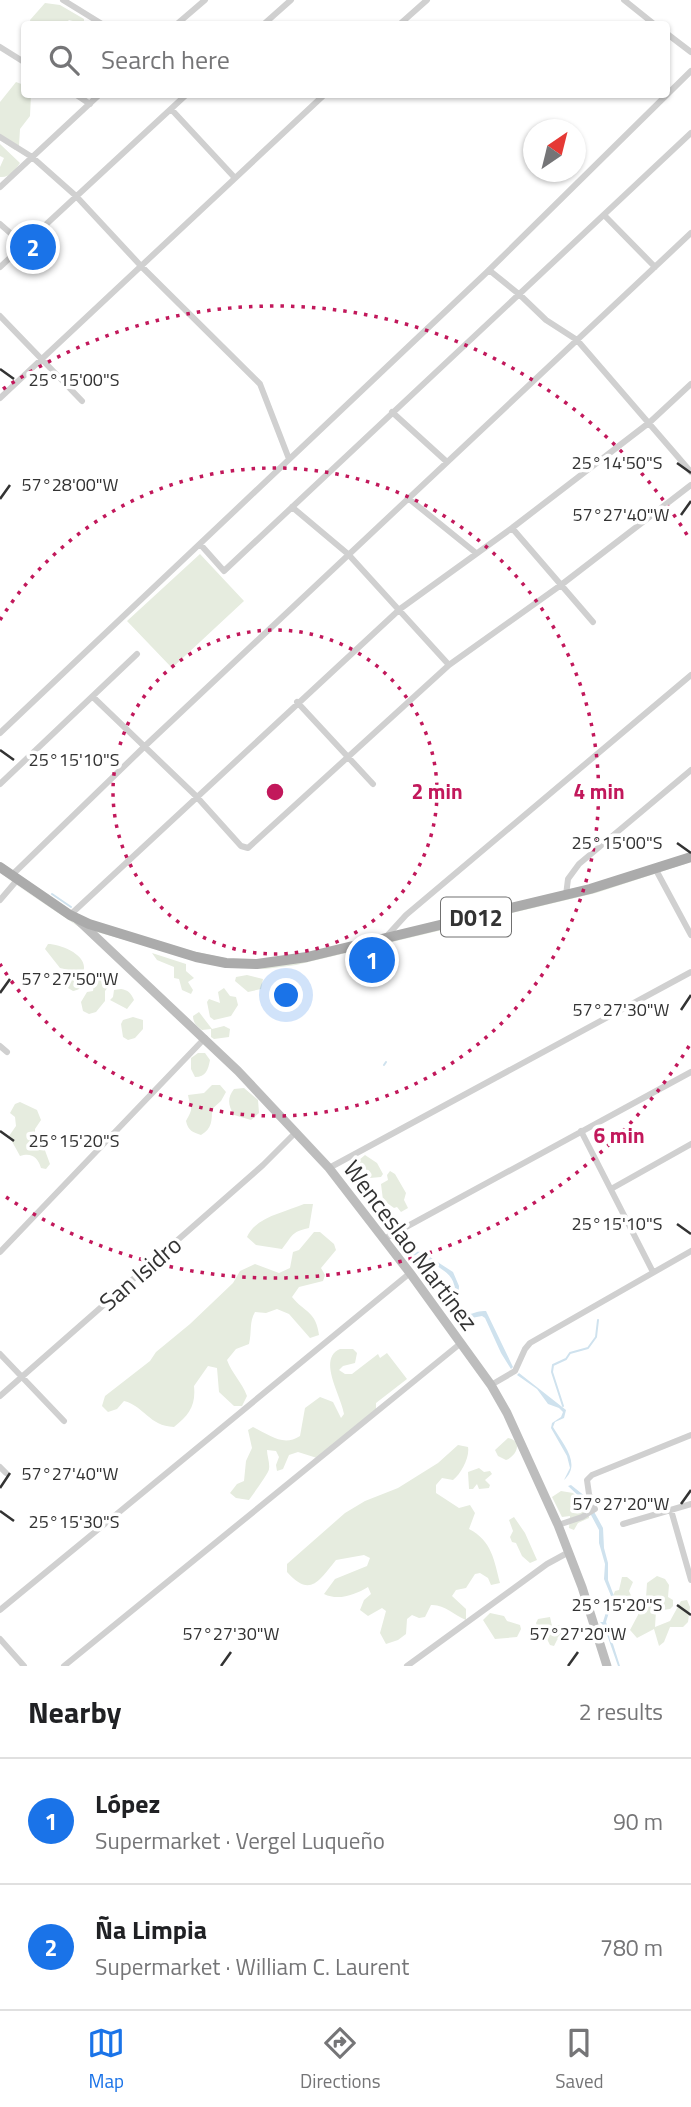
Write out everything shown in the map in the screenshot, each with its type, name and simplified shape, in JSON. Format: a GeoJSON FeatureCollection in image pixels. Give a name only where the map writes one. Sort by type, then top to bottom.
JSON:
{"type":"FeatureCollection","features":[{"type":"Feature","properties":{"kind":"main road","name":"D012"},"geometry":{"type":"LineString","coordinates":[[0,867],[74,917],[196,957],[239,964],[273,963],[566,895],[656,870],[691,856]]}},
{"type":"Feature","properties":{"kind":"main road","name":"Wenceslao Martínez"},"geometry":{"type":"LineString","coordinates":[[74,917],[205,1038],[329,1168],[491,1385],[507,1413],[558,1525],[607,1666]]}},
{"type":"Feature","properties":{"kind":"street"},"geometry":{"type":"LineString","coordinates":[[63,0],[97,21]]}},
{"type":"Feature","properties":{"kind":"street"},"geometry":{"type":"LineString","coordinates":[[180,21],[204,0]]}},
{"type":"Feature","properties":{"kind":"street"},"geometry":{"type":"LineString","coordinates":[[267,21],[291,0]]}},
{"type":"Feature","properties":{"kind":"street"},"geometry":{"type":"LineString","coordinates":[[404,21],[427,0]]}},
{"type":"Feature","properties":{"kind":"street"},"geometry":{"type":"LineString","coordinates":[[625,0],[650,21]]}},
{"type":"Feature","properties":{"kind":"street"},"geometry":{"type":"LineString","coordinates":[[670,35],[691,52]]}},
{"type":"Feature","properties":{"kind":"street"},"geometry":{"type":"LineString","coordinates":[[0,47],[21,60]]}},
{"type":"Feature","properties":{"kind":"street"},"geometry":{"type":"LineString","coordinates":[[670,92],[691,71]]}},
{"type":"Feature","properties":{"kind":"street"},"geometry":{"type":"LineString","coordinates":[[81,98],[90,104]]}},
{"type":"Feature","properties":{"kind":"street"},"geometry":{"type":"LineString","coordinates":[[0,187],[96,98]]}},
{"type":"Feature","properties":{"kind":"street"},"geometry":{"type":"LineString","coordinates":[[0,267],[183,98]]}},
{"type":"Feature","properties":{"kind":"street"},"geometry":{"type":"LineString","coordinates":[[0,398],[321,98]]}},
{"type":"Feature","properties":{"kind":"street"},"geometry":{"type":"LineString","coordinates":[[0,733],[489,270],[664,98]]}},
{"type":"Feature","properties":{"kind":"street"},"geometry":{"type":"LineString","coordinates":[[171,109],[235,178]]}},
{"type":"Feature","properties":{"kind":"street"},"geometry":{"type":"LineString","coordinates":[[200,544],[224,571],[691,133]]}},
{"type":"Feature","properties":{"kind":"street"},"geometry":{"type":"LineString","coordinates":[[0,136],[32,157],[76,196],[141,266],[260,384],[289,459]]}},
{"type":"Feature","properties":{"kind":"street"},"geometry":{"type":"LineString","coordinates":[[604,215],[655,267]]}},
{"type":"Feature","properties":{"kind":"street"},"geometry":{"type":"LineString","coordinates":[[0,224],[24,245]]}},
{"type":"Feature","properties":{"kind":"street"},"geometry":{"type":"LineString","coordinates":[[0,900],[15,877],[145,746],[691,233]]}},
{"type":"Feature","properties":{"kind":"street"},"geometry":{"type":"LineString","coordinates":[[489,270],[546,320],[577,340],[691,472]]}},
{"type":"Feature","properties":{"kind":"street"},"geometry":{"type":"LineString","coordinates":[[0,316],[82,401]]}},
{"type":"Feature","properties":{"kind":"street"},"geometry":{"type":"LineString","coordinates":[[74,917],[196,796],[400,609],[512,528],[650,422],[691,384]]}},
{"type":"Feature","properties":{"kind":"street"},"geometry":{"type":"LineString","coordinates":[[392,412],[447,462]]}},
{"type":"Feature","properties":{"kind":"street"},"geometry":{"type":"LineString","coordinates":[[93,697],[196,796],[241,846],[247,848],[449,665],[561,585],[691,485]]}},
{"type":"Feature","properties":{"kind":"street"},"geometry":{"type":"LineString","coordinates":[[408,498],[476,553]]}},
{"type":"Feature","properties":{"kind":"street"},"geometry":{"type":"LineString","coordinates":[[292,507],[348,554],[449,665]]}},
{"type":"Feature","properties":{"kind":"street"},"geometry":{"type":"LineString","coordinates":[[512,528],[593,622]]}},
{"type":"Feature","properties":{"kind":"street"},"geometry":{"type":"LineString","coordinates":[[0,784],[137,654]]}},
{"type":"Feature","properties":{"kind":"street"},"geometry":{"type":"LineString","coordinates":[[384,938],[406,915],[691,675]]}},
{"type":"Feature","properties":{"kind":"street"},"geometry":{"type":"LineString","coordinates":[[297,702],[373,784]]}},
{"type":"Feature","properties":{"kind":"street"},"geometry":{"type":"LineString","coordinates":[[566,895],[568,879],[579,864],[691,770]]}},
{"type":"Feature","properties":{"kind":"street"},"geometry":{"type":"LineString","coordinates":[[656,870],[691,935]]}},
{"type":"Feature","properties":{"kind":"street"},"geometry":{"type":"LineString","coordinates":[[329,1168],[691,972]]}},
{"type":"Feature","properties":{"kind":"street"},"geometry":{"type":"LineString","coordinates":[[0,1252],[205,1038]]}},
{"type":"Feature","properties":{"kind":"street"},"geometry":{"type":"LineString","coordinates":[[0,1046],[7,1052]]}},
{"type":"Feature","properties":{"kind":"street"},"geometry":{"type":"LineString","coordinates":[[384,1239],[691,1072]]}},
{"type":"Feature","properties":{"kind":"street","name":"San Isidro"},"geometry":{"type":"LineString","coordinates":[[0,1396],[258,1169],[296,1131]]}},
{"type":"Feature","properties":{"kind":"street"},"geometry":{"type":"LineString","coordinates":[[581,1131],[653,1272]]}},
{"type":"Feature","properties":{"kind":"street"},"geometry":{"type":"LineString","coordinates":[[611,1189],[691,1144]]}},
{"type":"Feature","properties":{"kind":"street"},"geometry":{"type":"LineString","coordinates":[[491,1385],[515,1371],[530,1343],[691,1251]]}},
{"type":"Feature","properties":{"kind":"street"},"geometry":{"type":"LineString","coordinates":[[0,1609],[410,1273]]}},
{"type":"Feature","properties":{"kind":"street"},"geometry":{"type":"LineString","coordinates":[[64,1666],[461,1343]]}},
{"type":"Feature","properties":{"kind":"street"},"geometry":{"type":"LineString","coordinates":[[0,1354],[64,1421]]}},
{"type":"Feature","properties":{"kind":"street"},"geometry":{"type":"LineString","coordinates":[[558,1525],[582,1517],[595,1509],[586,1485],[592,1475],[691,1435]]}},
{"type":"Feature","properties":{"kind":"street"},"geometry":{"type":"LineString","coordinates":[[0,1467],[6,1473]]}},
{"type":"Feature","properties":{"kind":"street"},"geometry":{"type":"LineString","coordinates":[[623,1524],[691,1504]]}},
{"type":"Feature","properties":{"kind":"street"},"geometry":{"type":"LineString","coordinates":[[671,1510],[691,1580]]}},
{"type":"Feature","properties":{"kind":"street"},"geometry":{"type":"LineString","coordinates":[[407,1666],[547,1564],[569,1552]]}},
{"type":"Feature","properties":{"kind":"street"},"geometry":{"type":"LineString","coordinates":[[0,1639],[24,1666]]}},
{"type":"Feature","properties":{"kind":"shaded area"},"geometry":{"type":"Polygon","coordinates":[[[45,3],[60,5],[84,21],[30,21],[45,3]]]}},
{"type":"Feature","properties":{"kind":"shaded area"},"geometry":{"type":"Polygon","coordinates":[[[16,82],[21,84],[21,98],[31,98],[30,116],[20,129],[19,146],[15,150],[0,140],[0,102],[16,82]]]}},
{"type":"Feature","properties":{"kind":"shaded area"},"geometry":{"type":"Polygon","coordinates":[[[0,144],[20,163],[12,173],[4,177],[0,177],[4,158],[0,156],[0,144]]]}},
{"type":"Feature","properties":{"kind":"shaded area"},"geometry":{"type":"Polygon","coordinates":[[[200,554],[244,601],[172,668],[127,621],[200,554]]]}},
{"type":"Feature","properties":{"kind":"shaded area"},"geometry":{"type":"Polygon","coordinates":[[[691,862],[596,893],[296,965],[265,969],[218,966],[79,927],[0,874],[79,926],[265,967],[296,963],[691,862]]]}},
{"type":"Feature","properties":{"kind":"shaded area"},"geometry":{"type":"Polygon","coordinates":[[[48,944],[65,948],[80,958],[84,968],[79,989],[73,991],[68,988],[73,971],[60,968],[45,949],[48,944]]]}},
{"type":"Feature","properties":{"kind":"shaded area"},"geometry":{"type":"Polygon","coordinates":[[[152,953],[186,964],[186,971],[194,978],[188,982],[193,990],[191,994],[182,990],[179,979],[174,978],[174,967],[157,960],[152,953]]]}},
{"type":"Feature","properties":{"kind":"shaded area"},"geometry":{"type":"Polygon","coordinates":[[[100,972],[108,980],[109,986],[105,991],[105,1001],[96,1012],[89,1014],[83,1011],[81,1002],[87,992],[93,991],[94,985],[88,977],[100,972]]]}},
{"type":"Feature","properties":{"kind":"shaded area"},"geometry":{"type":"Polygon","coordinates":[[[247,975],[263,979],[261,989],[248,992],[235,981],[236,977],[247,975]]]}},
{"type":"Feature","properties":{"kind":"shaded area"},"geometry":{"type":"Polygon","coordinates":[[[224,988],[230,996],[236,997],[238,1005],[231,1016],[214,1020],[210,1017],[207,1002],[209,999],[220,1003],[218,992],[224,988]]]}},
{"type":"Feature","properties":{"kind":"shaded area"},"geometry":{"type":"Polygon","coordinates":[[[114,990],[129,992],[134,1000],[127,1009],[110,1000],[114,990]]]}},
{"type":"Feature","properties":{"kind":"shaded area"},"geometry":{"type":"Polygon","coordinates":[[[199,1012],[212,1029],[224,1026],[230,1029],[229,1037],[214,1039],[211,1037],[211,1029],[200,1029],[193,1016],[199,1012]]]}},
{"type":"Feature","properties":{"kind":"shaded area"},"geometry":{"type":"Polygon","coordinates":[[[133,1017],[143,1020],[143,1029],[135,1038],[128,1040],[123,1037],[121,1024],[123,1020],[133,1017]]]}},
{"type":"Feature","properties":{"kind":"shaded area"},"geometry":{"type":"Polygon","coordinates":[[[198,1053],[205,1053],[210,1060],[206,1072],[195,1077],[191,1069],[191,1058],[198,1053]]]}},
{"type":"Feature","properties":{"kind":"shaded area"},"geometry":{"type":"Polygon","coordinates":[[[212,1085],[220,1085],[226,1092],[212,1109],[209,1127],[201,1135],[191,1131],[186,1121],[191,1108],[188,1095],[204,1093],[212,1085]]]}},
{"type":"Feature","properties":{"kind":"shaded area"},"geometry":{"type":"Polygon","coordinates":[[[244,1088],[258,1100],[259,1113],[251,1120],[234,1115],[230,1105],[230,1095],[234,1089],[244,1088]]]}},
{"type":"Feature","properties":{"kind":"shaded area"},"geometry":{"type":"Polygon","coordinates":[[[20,1102],[37,1110],[41,1120],[35,1134],[43,1145],[50,1164],[46,1169],[41,1168],[34,1156],[20,1156],[9,1136],[16,1126],[15,1117],[10,1113],[15,1104],[20,1102]]]}},
{"type":"Feature","properties":{"kind":"shaded area"},"geometry":{"type":"Polygon","coordinates":[[[365,1155],[377,1163],[383,1174],[381,1177],[370,1178],[365,1167],[354,1170],[350,1175],[345,1172],[350,1162],[365,1155]]]}},
{"type":"Feature","properties":{"kind":"shaded area"},"geometry":{"type":"Polygon","coordinates":[[[390,1171],[395,1174],[406,1193],[404,1200],[408,1208],[401,1212],[383,1200],[381,1184],[388,1180],[390,1171]]]}},
{"type":"Feature","properties":{"kind":"shaded area"},"geometry":{"type":"Polygon","coordinates":[[[304,1204],[313,1204],[309,1228],[295,1233],[282,1249],[256,1245],[247,1237],[251,1230],[264,1220],[304,1204]]]}},
{"type":"Feature","properties":{"kind":"shaded area"},"geometry":{"type":"Polygon","coordinates":[[[314,1232],[320,1232],[334,1244],[336,1250],[321,1268],[325,1275],[323,1281],[299,1287],[292,1297],[313,1317],[319,1335],[310,1338],[289,1314],[277,1309],[266,1313],[255,1312],[249,1344],[236,1349],[227,1360],[247,1396],[242,1406],[234,1406],[219,1392],[217,1368],[208,1366],[194,1386],[194,1399],[190,1410],[174,1427],[152,1420],[137,1407],[124,1401],[117,1409],[108,1412],[102,1406],[105,1396],[150,1361],[156,1352],[190,1324],[233,1283],[240,1271],[255,1264],[279,1273],[290,1268],[293,1252],[299,1250],[314,1232]]]}},
{"type":"Feature","properties":{"kind":"shaded area"},"geometry":{"type":"Polygon","coordinates":[[[340,1349],[353,1349],[357,1353],[355,1363],[339,1370],[345,1374],[352,1374],[378,1354],[380,1358],[387,1353],[407,1379],[376,1403],[376,1415],[317,1458],[298,1452],[289,1455],[283,1469],[277,1471],[279,1457],[276,1451],[267,1450],[269,1469],[264,1479],[249,1500],[236,1498],[230,1493],[237,1484],[244,1481],[246,1461],[252,1448],[248,1430],[253,1427],[276,1439],[294,1439],[300,1436],[305,1408],[320,1397],[333,1402],[341,1418],[344,1414],[330,1369],[333,1354],[340,1349]]]}},
{"type":"Feature","properties":{"kind":"shaded area"},"geometry":{"type":"Polygon","coordinates":[[[508,1438],[516,1442],[517,1449],[506,1460],[498,1456],[495,1450],[508,1438]]]}},
{"type":"Feature","properties":{"kind":"shaded area"},"geometry":{"type":"Polygon","coordinates":[[[458,1445],[468,1447],[464,1465],[453,1480],[442,1478],[436,1485],[436,1493],[459,1508],[470,1505],[475,1513],[469,1529],[487,1545],[500,1583],[491,1585],[488,1578],[480,1573],[475,1574],[466,1588],[456,1590],[452,1596],[466,1609],[466,1620],[445,1608],[431,1605],[425,1617],[412,1615],[407,1619],[406,1634],[386,1644],[380,1633],[386,1611],[382,1608],[368,1616],[360,1610],[364,1600],[371,1594],[368,1587],[346,1596],[324,1594],[335,1579],[367,1566],[370,1558],[364,1555],[336,1560],[314,1584],[302,1584],[287,1572],[287,1564],[345,1513],[365,1501],[398,1488],[438,1463],[458,1445]]]}},
{"type":"Feature","properties":{"kind":"shaded area"},"geometry":{"type":"Polygon","coordinates":[[[479,1468],[492,1474],[485,1480],[490,1485],[489,1488],[479,1489],[477,1484],[473,1489],[469,1489],[468,1472],[479,1468]]]}},
{"type":"Feature","properties":{"kind":"shaded area"},"geometry":{"type":"Polygon","coordinates":[[[561,1491],[573,1493],[589,1509],[589,1518],[578,1523],[574,1530],[569,1528],[570,1516],[562,1517],[552,1497],[561,1491]]]}},
{"type":"Feature","properties":{"kind":"shaded area"},"geometry":{"type":"Polygon","coordinates":[[[514,1517],[525,1533],[537,1560],[530,1563],[522,1556],[516,1543],[512,1542],[510,1537],[513,1531],[509,1520],[514,1517]]]}},
{"type":"Feature","properties":{"kind":"shaded area"},"geometry":{"type":"Polygon","coordinates":[[[657,1576],[665,1579],[669,1585],[668,1597],[673,1600],[673,1606],[656,1611],[655,1627],[670,1621],[681,1601],[687,1600],[690,1607],[688,1622],[683,1627],[670,1627],[664,1642],[659,1646],[654,1629],[637,1638],[630,1630],[638,1615],[639,1605],[646,1598],[647,1583],[657,1576]]]}},
{"type":"Feature","properties":{"kind":"shaded area"},"geometry":{"type":"Polygon","coordinates":[[[622,1577],[633,1582],[629,1591],[633,1600],[626,1606],[613,1602],[612,1598],[615,1591],[619,1590],[622,1577]]]}},
{"type":"Feature","properties":{"kind":"shaded area"},"geometry":{"type":"Polygon","coordinates":[[[490,1613],[504,1616],[507,1621],[520,1625],[517,1637],[495,1639],[483,1620],[490,1613]]]}},
{"type":"Feature","properties":{"kind":"shaded area"},"geometry":{"type":"Polygon","coordinates":[[[550,1617],[552,1626],[563,1625],[569,1634],[567,1638],[557,1640],[554,1646],[550,1645],[547,1639],[538,1642],[536,1639],[539,1632],[536,1623],[538,1619],[550,1617]]]}},
{"type":"Feature","properties":{"kind":"water"},"geometry":{"type":"Polygon","coordinates":[[[394,1240],[406,1251],[422,1252],[453,1272],[459,1286],[458,1309],[461,1314],[486,1311],[513,1367],[511,1369],[485,1318],[482,1316],[466,1319],[455,1312],[455,1287],[450,1277],[439,1267],[420,1257],[403,1255],[394,1240]]]}},
{"type":"Feature","properties":{"kind":"water"},"geometry":{"type":"Polygon","coordinates":[[[519,1373],[566,1410],[564,1418],[555,1422],[553,1427],[566,1447],[571,1461],[571,1467],[569,1474],[564,1480],[570,1468],[567,1456],[551,1428],[552,1423],[561,1417],[563,1412],[548,1404],[537,1389],[517,1375],[519,1373]]]}},
{"type":"Feature","properties":{"kind":"water"},"geometry":{"type":"Polygon","coordinates":[[[571,1485],[586,1497],[603,1528],[608,1580],[614,1596],[606,1622],[620,1666],[600,1622],[603,1622],[611,1596],[604,1579],[605,1564],[599,1543],[599,1530],[583,1500],[568,1486],[571,1485]]]}},
{"type":"Feature","properties":{"kind":"waterway"},"geometry":{"type":"LineString","coordinates":[[52,894],[71,907]]}},
{"type":"Feature","properties":{"kind":"waterway"},"geometry":{"type":"LineString","coordinates":[[563,1406],[552,1372],[553,1365],[566,1359],[570,1353],[588,1348],[596,1337],[598,1320]]}},
{"type":"Feature","properties":{"kind":"place","name":"Ña Limpia"},"geometry":{"type":"Point","coordinates":[33,247]}},
{"type":"Feature","properties":{"kind":"place","name":"López"},"geometry":{"type":"Point","coordinates":[372,960]}}]}
